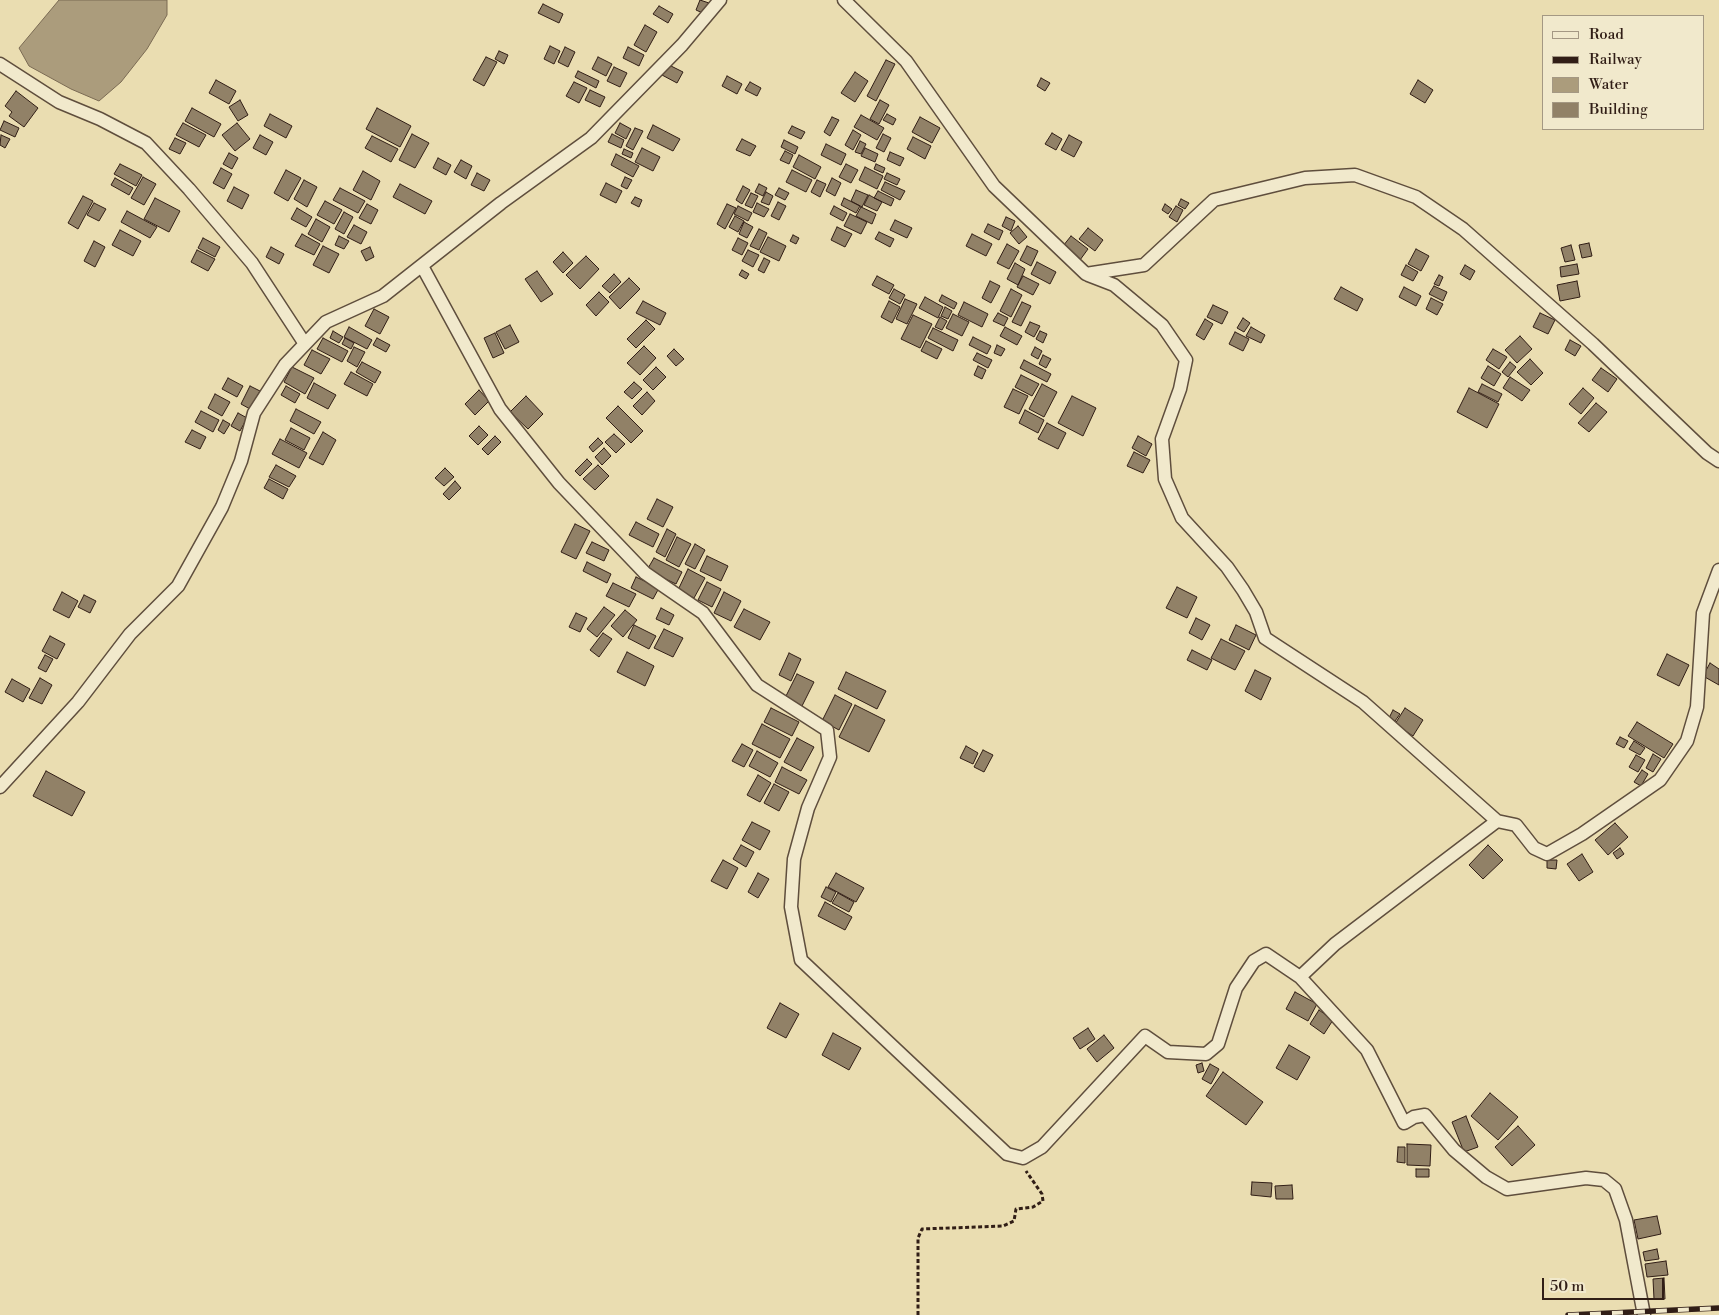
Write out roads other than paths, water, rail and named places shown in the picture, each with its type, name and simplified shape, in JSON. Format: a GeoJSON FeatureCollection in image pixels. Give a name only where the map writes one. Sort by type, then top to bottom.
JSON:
{"type":"FeatureCollection","features":[{"type":"Feature","properties":{"kind":"street"},"geometry":{"type":"LineString","coordinates":[[0,787],[78,702],[130,634],[178,586],[222,507],[241,461],[254,413],[285,365],[326,322],[382,296],[501,203],[591,138],[682,45],[720,0]]}},
{"type":"Feature","properties":{"kind":"street"},"geometry":{"type":"LineString","coordinates":[[844,0],[906,62],[994,186],[1086,274],[1114,286],[1162,325],[1186,360],[1180,389],[1162,439],[1165,479],[1182,518],[1227,567],[1243,590],[1256,612],[1265,638],[1363,702],[1497,821],[1516,825],[1534,848],[1548,854],[1582,834],[1660,780],[1687,741],[1697,707],[1703,613],[1719,570]]}},
{"type":"Feature","properties":{"kind":"street"},"geometry":{"type":"LineString","coordinates":[[0,64],[59,102],[100,119],[146,143],[189,189],[252,263],[305,344]]}},
{"type":"Feature","properties":{"kind":"street"},"geometry":{"type":"LineString","coordinates":[[1086,274],[1144,265],[1214,200],[1305,178],[1355,176],[1416,197],[1463,230],[1593,344],[1707,453],[1719,461]]}},
{"type":"Feature","properties":{"kind":"street"},"geometry":{"type":"LineString","coordinates":[[422,266],[500,409],[559,483],[645,573],[703,613],[757,685],[827,730],[830,758],[808,808],[794,859],[791,907],[801,960],[1007,1154],[1024,1158],[1042,1147],[1145,1036],[1168,1052],[1206,1054],[1218,1044],[1236,988],[1254,961],[1266,954],[1300,977],[1366,1050],[1404,1124],[1414,1117],[1425,1115],[1454,1150],[1486,1177],[1507,1189],[1586,1178],[1604,1180],[1615,1189],[1626,1220],[1644,1315]]}},
{"type":"Feature","properties":{"kind":"street"},"geometry":{"type":"LineString","coordinates":[[1300,977],[1335,944],[1497,821]]}},
{"type":"Feature","properties":{"kind":"water"},"geometry":{"type":"Polygon","coordinates":[[[59,0],[167,0],[167,15],[147,49],[121,82],[99,101],[71,89],[29,66],[19,48],[59,0]]]}},
{"type":"Feature","properties":{"kind":"railway"},"geometry":{"type":"LineString","coordinates":[[1568,1315],[1719,1308]]}}]}
